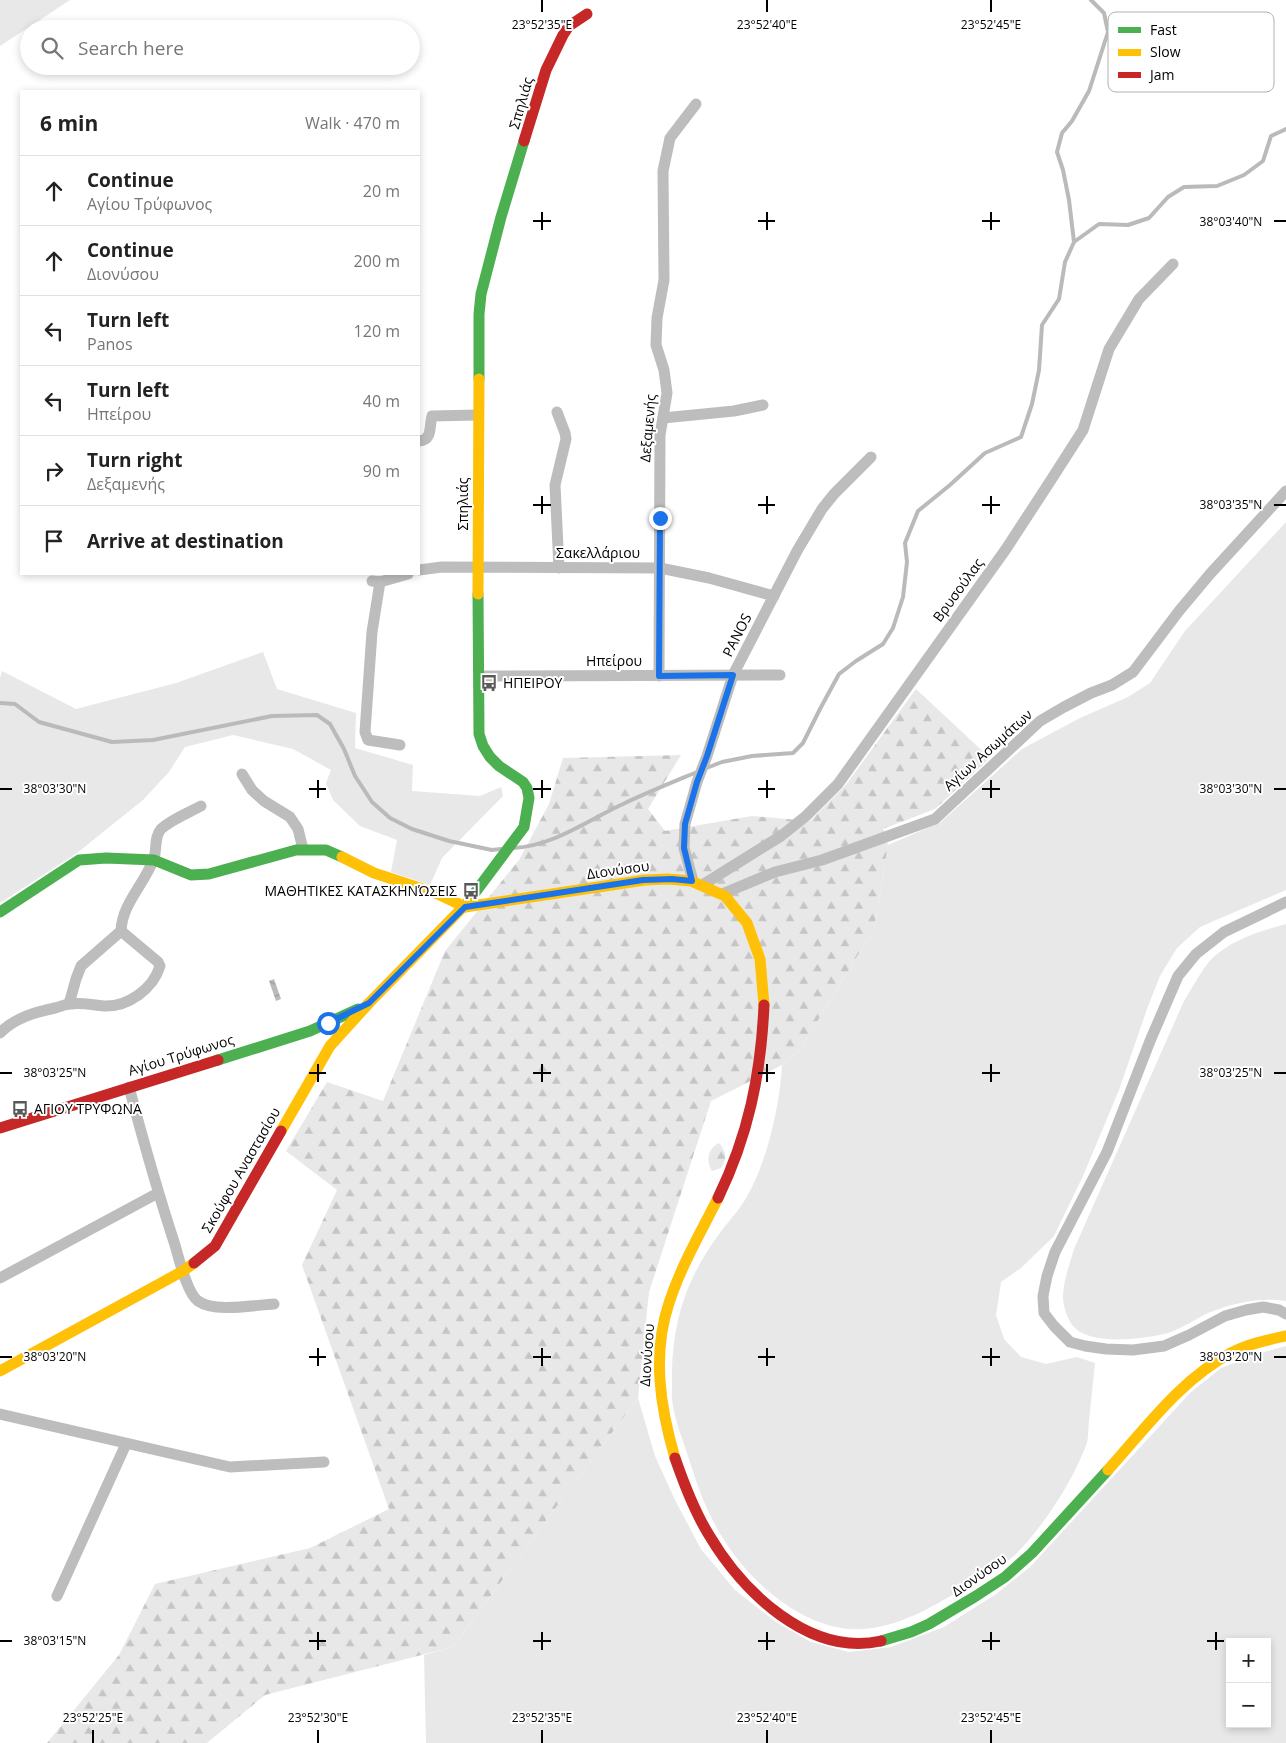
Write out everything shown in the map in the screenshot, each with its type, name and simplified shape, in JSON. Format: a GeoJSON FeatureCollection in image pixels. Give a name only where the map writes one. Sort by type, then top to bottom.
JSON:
{"type":"FeatureCollection","features":[{"type":"Feature","properties":{"kind":"main road","name":"Σπηλιάς"},"geometry":{"type":"LineString","coordinates":[[465,907],[524,827],[529,798],[527,788],[523,782],[499,766],[483,746],[479,734],[478,415],[479,314],[481,294],[501,217],[546,70],[569,26],[588,14]]}},
{"type":"Feature","properties":{"kind":"main road"},"geometry":{"type":"LineString","coordinates":[[0,912],[79,860],[106,858],[154,860],[191,875],[209,874],[296,850],[326,850],[374,873],[438,894],[465,907],[369,1003]]}},
{"type":"Feature","properties":{"kind":"main road","name":"Διονύσου"},"geometry":{"type":"LineString","coordinates":[[465,907],[643,880],[672,879],[698,883],[722,894],[730,900],[748,924],[761,960],[764,989],[763,1039],[760,1064],[752,1104],[739,1151],[726,1185],[680,1274],[666,1311],[659,1348],[660,1398],[665,1426],[678,1469],[701,1524],[728,1565],[764,1602],[808,1632],[837,1642],[874,1644],[924,1627],[987,1590],[1024,1562],[1173,1399],[1201,1372],[1239,1349],[1286,1336]]}},
{"type":"Feature","properties":{"kind":"main road","name":"Αγίου Τρύφωνος"},"geometry":{"type":"LineString","coordinates":[[0,1128],[310,1031],[369,1003]]}},
{"type":"Feature","properties":{"kind":"main road","name":"Σκούφου Αναστασίου"},"geometry":{"type":"LineString","coordinates":[[1,1371],[183,1271],[216,1246],[330,1046],[369,1003]]}},
{"type":"Feature","properties":{"kind":"main road"},"geometry":{"type":"LineString","coordinates":[[310,1031],[322,1031],[327,1035],[330,1046]]}},
{"type":"Feature","properties":{"kind":"street","name":"Δεξαμενής"},"geometry":{"type":"LineString","coordinates":[[659,676],[660,436],[667,393],[664,370],[656,345],[657,318],[664,280],[663,171],[670,138],[696,104]]}},
{"type":"Feature","properties":{"kind":"street","name":"Βρυσούλας"},"geometry":{"type":"LineString","coordinates":[[698,883],[781,836],[806,816],[838,784],[1006,549],[1051,480],[1083,430],[1109,349],[1139,299],[1173,264]]}},
{"type":"Feature","properties":{"kind":"street"},"geometry":{"type":"LineString","coordinates":[[663,418],[734,411],[762,405]]}},
{"type":"Feature","properties":{"kind":"street"},"geometry":{"type":"LineString","coordinates":[[557,412],[566,433],[555,484],[559,568]]}},
{"type":"Feature","properties":{"kind":"street"},"geometry":{"type":"LineString","coordinates":[[420,441],[424,441],[428,437],[432,416],[478,415]]}},
{"type":"Feature","properties":{"kind":"street","name":"PANOS"},"geometry":{"type":"LineString","coordinates":[[698,883],[684,848],[685,824],[733,675],[797,550],[822,509],[834,494],[871,457]]}},
{"type":"Feature","properties":{"kind":"street","name":"Αγίων Ασωμάτων"},"geometry":{"type":"LineString","coordinates":[[722,894],[776,872],[822,860],[934,819],[1040,722],[1064,706],[1112,685],[1133,672],[1185,604],[1286,491]]}},
{"type":"Feature","properties":{"kind":"street","name":"Σακελλάριου"},"geometry":{"type":"LineString","coordinates":[[420,570],[442,567],[660,568],[709,578],[774,596]]}},
{"type":"Feature","properties":{"kind":"street"},"geometry":{"type":"LineString","coordinates":[[400,745],[368,740],[365,732],[376,582],[404,575]]}},
{"type":"Feature","properties":{"kind":"street","name":"Ηπείρου"},"geometry":{"type":"LineString","coordinates":[[478,676],[780,675]]}},
{"type":"Feature","properties":{"kind":"street"},"geometry":{"type":"LineString","coordinates":[[242,774],[252,790],[264,801],[290,817],[298,829],[303,850]]}},
{"type":"Feature","properties":{"kind":"street"},"geometry":{"type":"LineString","coordinates":[[69,1004],[82,966],[121,931],[121,922],[126,907],[154,860],[156,838],[159,831],[168,823],[201,806]]}},
{"type":"Feature","properties":{"kind":"street"},"geometry":{"type":"LineString","coordinates":[[1286,902],[1224,932],[1196,954],[1178,976],[1108,1152],[1055,1252],[1043,1296],[1044,1313],[1070,1342],[1106,1349],[1132,1350],[1164,1346],[1224,1316],[1246,1310],[1263,1307],[1279,1310],[1286,1314]]}},
{"type":"Feature","properties":{"kind":"street"},"geometry":{"type":"LineString","coordinates":[[0,1033],[6,1026],[30,1014],[69,1004],[81,1003],[106,1006],[121,1003],[137,996],[148,986],[160,966],[158,962],[121,931]]}},
{"type":"Feature","properties":{"kind":"street"},"geometry":{"type":"LineString","coordinates":[[129,1087],[158,1193],[183,1271],[197,1301],[206,1306],[233,1307],[274,1304]]}},
{"type":"Feature","properties":{"kind":"street"},"geometry":{"type":"LineString","coordinates":[[0,1278],[158,1193]]}},
{"type":"Feature","properties":{"kind":"street"},"geometry":{"type":"LineString","coordinates":[[0,1414],[230,1468],[324,1462]]}},
{"type":"Feature","properties":{"kind":"street"},"geometry":{"type":"LineString","coordinates":[[57,1596],[126,1444]]}},
{"type":"Feature","properties":{"kind":"green space"},"geometry":{"type":"Polygon","coordinates":[[[0,0],[70,0],[40,20],[20,20],[20,33],[0,46],[0,0]]]}},
{"type":"Feature","properties":{"kind":"green space"},"geometry":{"type":"Polygon","coordinates":[[[1286,522],[1286,890],[1200,927],[1177,948],[1160,976],[1119,1090],[1083,1176],[1054,1236],[1021,1268],[1001,1282],[996,1315],[1004,1339],[1021,1357],[1046,1364],[1077,1357],[1095,1363],[1088,1438],[1085,1448],[1072,1476],[1046,1518],[1036,1532],[1010,1560],[926,1610],[889,1625],[862,1629],[841,1628],[821,1623],[801,1614],[765,1588],[736,1557],[724,1540],[712,1520],[699,1488],[674,1413],[672,1399],[675,1339],[682,1304],[696,1270],[720,1233],[743,1203],[759,1172],[775,1117],[782,1065],[799,1051],[874,929],[888,845],[941,822],[1022,749],[1080,718],[1128,697],[1150,683],[1185,631],[1286,522]]]}},
{"type":"Feature","properties":{"kind":"green space"},"geometry":{"type":"Polygon","coordinates":[[[263,652],[277,689],[356,713],[355,748],[413,765],[412,791],[480,796],[501,787],[503,796],[442,858],[430,885],[391,872],[397,840],[360,826],[333,800],[326,783],[331,770],[293,749],[233,735],[185,747],[169,772],[143,800],[77,853],[0,903],[0,678],[2,671],[76,709],[176,683],[263,652]]]}},
{"type":"Feature","properties":{"kind":"green space"},"geometry":{"type":"Polygon","coordinates":[[[916,689],[990,758],[935,809],[883,829],[888,845],[874,929],[799,1051],[782,1065],[711,1101],[649,1292],[638,1398],[453,1647],[265,1695],[207,1743],[47,1743],[119,1655],[155,1584],[310,1548],[389,1509],[302,1265],[337,1190],[286,1151],[327,1082],[383,1101],[445,951],[519,860],[549,804],[563,758],[681,755],[648,809],[665,831],[752,816],[810,821],[845,786],[916,689]]]}},
{"type":"Feature","properties":{"kind":"green space"},"geometry":{"type":"Polygon","coordinates":[[[1286,924],[1286,1301],[1256,1300],[1227,1306],[1208,1313],[1171,1332],[1149,1337],[1107,1339],[1083,1334],[1070,1322],[1063,1301],[1065,1279],[1074,1249],[1184,1001],[1199,975],[1212,958],[1221,951],[1241,939],[1286,924]]]}},
{"type":"Feature","properties":{"kind":"green space"},"geometry":{"type":"Polygon","coordinates":[[[719,1143],[724,1149],[725,1159],[721,1168],[712,1171],[708,1159],[712,1148],[719,1143]]]}},
{"type":"Feature","properties":{"kind":"green space"},"geometry":{"type":"Polygon","coordinates":[[[1286,1346],[1286,1743],[426,1743],[424,1655],[453,1647],[638,1398],[655,1456],[675,1500],[701,1549],[735,1590],[776,1622],[811,1642],[849,1652],[891,1647],[944,1627],[996,1594],[1030,1567],[1190,1393],[1221,1368],[1286,1346]]]}},
{"type":"Feature","properties":{"kind":"water"},"geometry":{"type":"Polygon","coordinates":[[[274,979],[281,999],[276,1001],[269,981],[274,979]]]}},
{"type":"Feature","properties":{"kind":"waterway"},"geometry":{"type":"LineString","coordinates":[[1074,242],[1069,200],[1057,152],[1062,133],[1072,121],[1089,91],[1108,32],[1104,13],[1091,0]]}},
{"type":"Feature","properties":{"kind":"waterway"},"geometry":{"type":"LineString","coordinates":[[704,769],[722,762],[752,756],[793,753],[803,743],[839,674],[883,644],[893,628],[903,597],[907,562],[905,543],[918,511],[985,453],[1021,437],[1032,404],[1039,370],[1042,325],[1059,299],[1065,262],[1074,242],[1099,224],[1128,225],[1149,218],[1168,197],[1184,187],[1217,186],[1244,175],[1263,161],[1271,136],[1286,129]]}},
{"type":"Feature","properties":{"kind":"waterway"},"geometry":{"type":"LineString","coordinates":[[0,703],[15,704],[39,722],[112,742],[153,740],[272,716],[317,715],[330,724],[344,749],[355,776],[372,802],[390,818],[412,829],[449,841],[492,850],[501,849]]}},
{"type":"Feature","properties":{"kind":"waterway"},"geometry":{"type":"LineString","coordinates":[[513,848],[543,843],[610,810],[697,772]]}},
{"type":"Feature","properties":{"kind":"traffic: fast"},"geometry":{"type":"LineString","coordinates":[[479,379],[479,314],[481,294],[501,217],[524,141]]}},
{"type":"Feature","properties":{"kind":"traffic: fast"},"geometry":{"type":"LineString","coordinates":[[468,902],[524,827],[529,798],[527,788],[523,782],[499,766],[490,757],[483,746],[479,734],[478,594]]}},
{"type":"Feature","properties":{"kind":"traffic: fast"},"geometry":{"type":"LineString","coordinates":[[0,912],[79,860],[106,858],[154,860],[191,875],[209,874],[296,850],[326,850],[342,857]]}},
{"type":"Feature","properties":{"kind":"traffic: fast"},"geometry":{"type":"LineString","coordinates":[[218,1060],[310,1031],[358,1009]]}},
{"type":"Feature","properties":{"kind":"traffic: fast"},"geometry":{"type":"LineString","coordinates":[[881,1641],[911,1632],[929,1624],[1005,1577],[1032,1553],[1108,1470]]}},
{"type":"Feature","properties":{"kind":"traffic: slow"},"geometry":{"type":"LineString","coordinates":[[478,594],[479,379]]}},
{"type":"Feature","properties":{"kind":"traffic: slow"},"geometry":{"type":"LineString","coordinates":[[342,857],[374,873],[438,894],[465,907]]}},
{"type":"Feature","properties":{"kind":"traffic: slow"},"geometry":{"type":"LineString","coordinates":[[465,907],[645,880],[691,881],[725,896],[747,923],[760,959],[764,1005]]}},
{"type":"Feature","properties":{"kind":"traffic: slow"},"geometry":{"type":"LineString","coordinates":[[281,1131],[330,1046],[369,1003],[468,902]]}},
{"type":"Feature","properties":{"kind":"traffic: slow"},"geometry":{"type":"LineString","coordinates":[[675,1458],[665,1419],[660,1380],[659,1361],[664,1322],[679,1276],[718,1198]]}},
{"type":"Feature","properties":{"kind":"traffic: slow"},"geometry":{"type":"LineString","coordinates":[[0,1371],[183,1271],[194,1263]]}},
{"type":"Feature","properties":{"kind":"traffic: slow"},"geometry":{"type":"LineString","coordinates":[[1108,1470],[1150,1422],[1196,1376],[1237,1350],[1286,1336]]}},
{"type":"Feature","properties":{"kind":"traffic: jam"},"geometry":{"type":"LineString","coordinates":[[524,141],[546,70],[563,35],[569,26],[587,14]]}},
{"type":"Feature","properties":{"kind":"traffic: jam"},"geometry":{"type":"LineString","coordinates":[[718,1198],[737,1152],[751,1104],[760,1056],[764,1005]]}},
{"type":"Feature","properties":{"kind":"traffic: jam"},"geometry":{"type":"LineString","coordinates":[[0,1128],[218,1060]]}},
{"type":"Feature","properties":{"kind":"traffic: jam"},"geometry":{"type":"LineString","coordinates":[[194,1263],[215,1246],[281,1131]]}},
{"type":"Feature","properties":{"kind":"traffic: jam"},"geometry":{"type":"LineString","coordinates":[[675,1458],[694,1507],[709,1535],[723,1556],[759,1597],[780,1615],[804,1629],[828,1639],[854,1643],[881,1641]]}},
{"type":"Feature","properties":{"kind":"place","name":"ΗΠΕΙΡΟΥ"},"geometry":{"type":"Point","coordinates":[489,683]}},
{"type":"Feature","properties":{"kind":"place","name":"ΜΑΘΗΤΙΚΕΣ ΚΑΤΑΣΚΗΝΏΣΕΙΣ"},"geometry":{"type":"Point","coordinates":[471,891]}},
{"type":"Feature","properties":{"kind":"place","name":"ΑΓΙΟΥ ΤΡΥΦΩΝΑ"},"geometry":{"type":"Point","coordinates":[20,1109]}},
{"type":"Feature","properties":{"kind":"route"},"geometry":{"type":"LineString","coordinates":[[328,1023],[369,1003],[465,907],[643,880],[672,879],[692,881],[684,848],[685,824],[733,675],[659,676],[660,518]]}}]}
